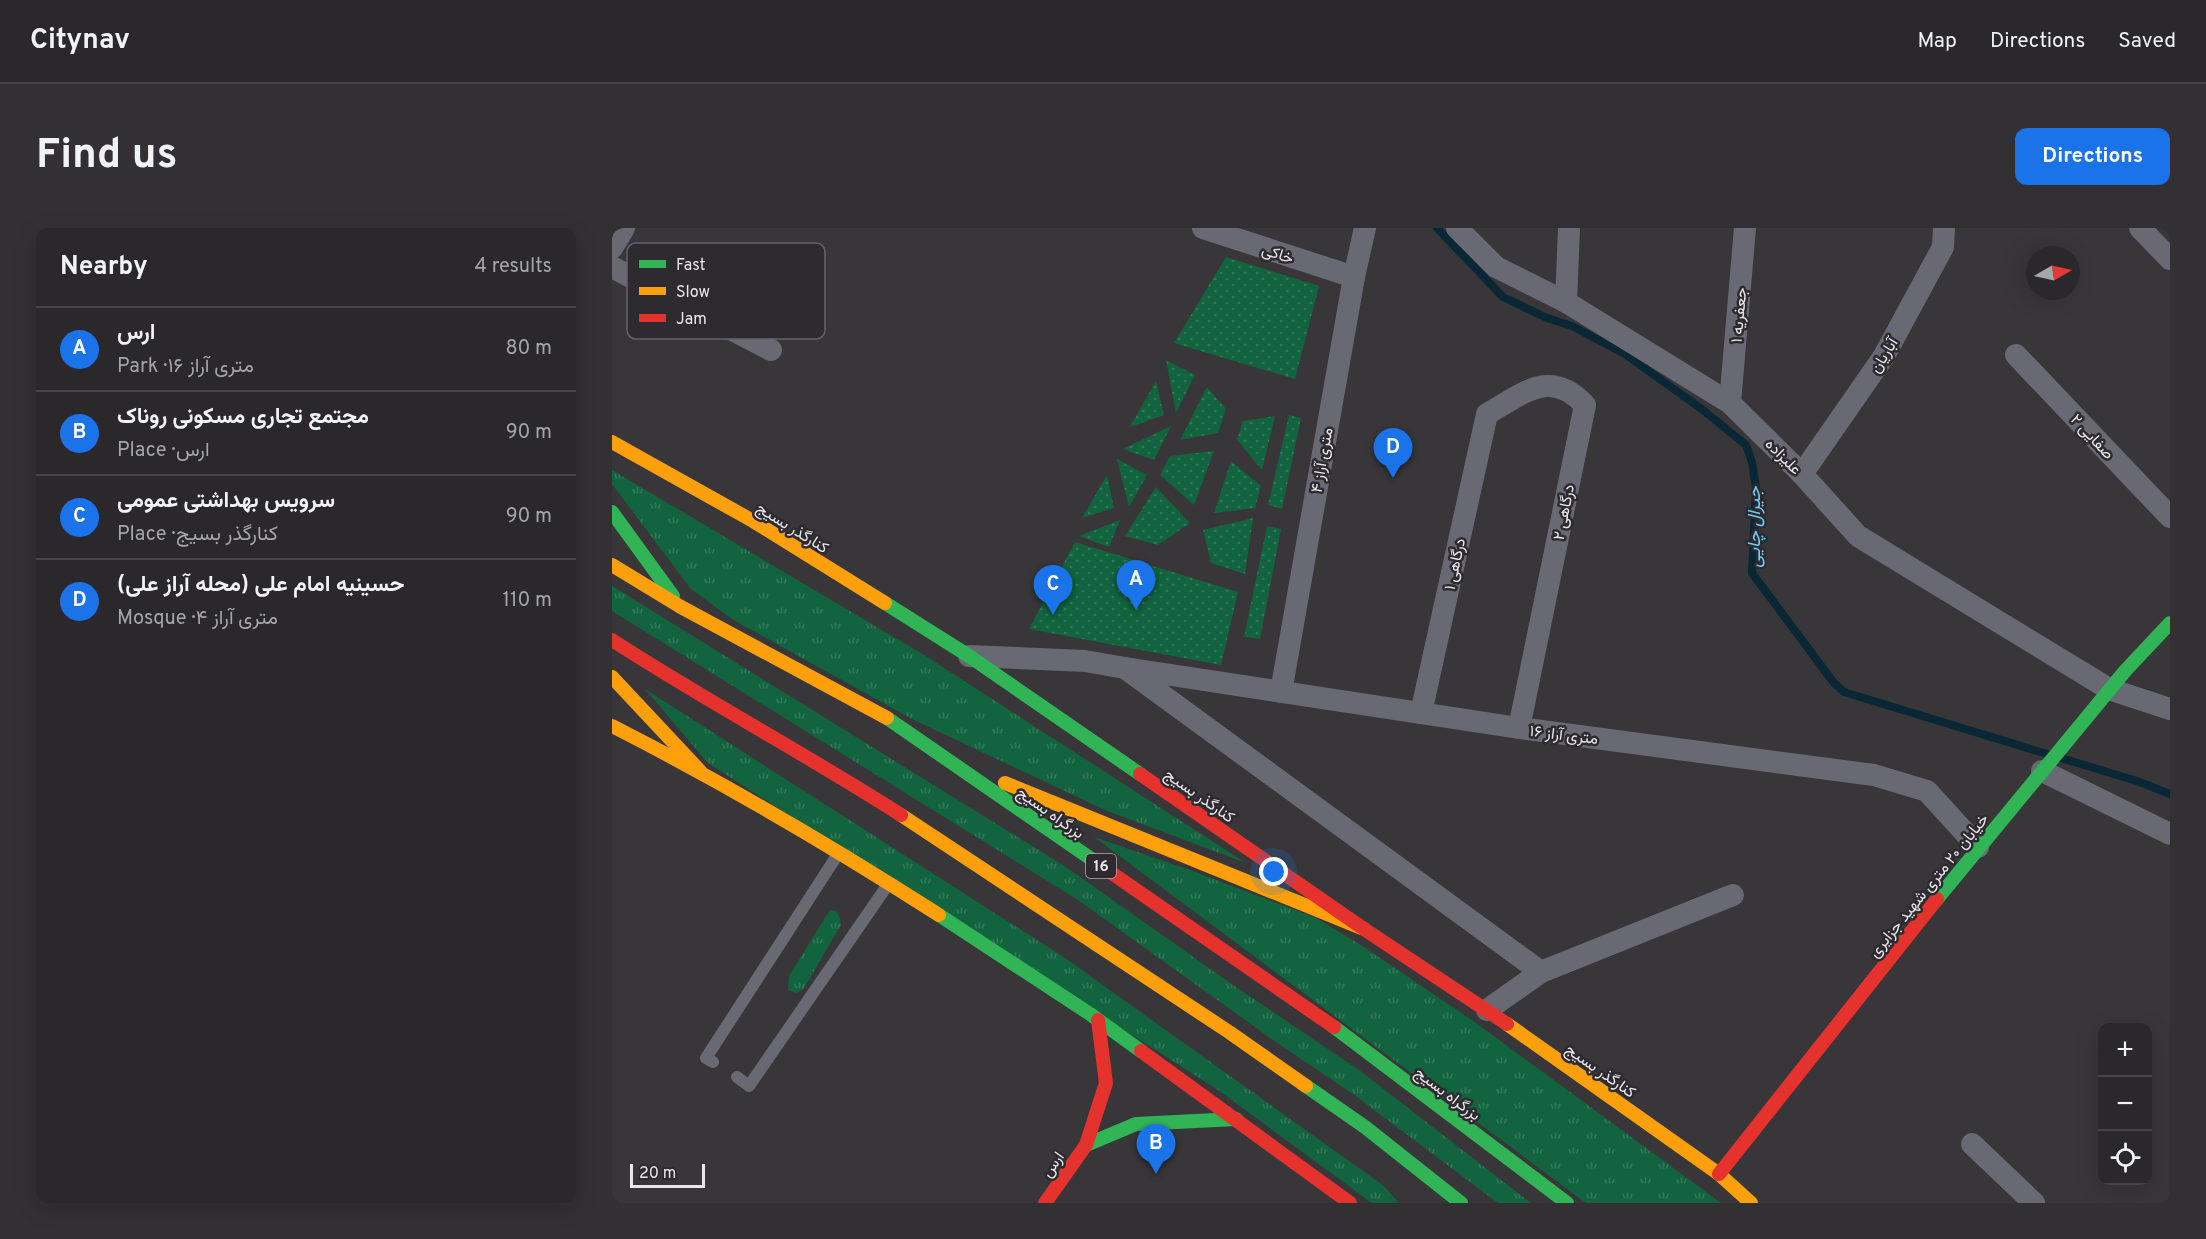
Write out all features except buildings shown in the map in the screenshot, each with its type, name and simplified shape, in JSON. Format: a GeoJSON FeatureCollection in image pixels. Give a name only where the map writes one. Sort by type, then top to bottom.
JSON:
{"type":"FeatureCollection","features":[{"type":"Feature","properties":{"kind":"main road","name":"کنارگذر بسیج"},"geometry":{"type":"LineString","coordinates":[[612,442],[753,521],[969,656],[1364,929],[1487,1010],[1719,1174],[1751,1203]]}},
{"type":"Feature","properties":{"kind":"main road"},"geometry":{"type":"LineString","coordinates":[[612,512],[681,607]]}},
{"type":"Feature","properties":{"kind":"main road","name":"بزرگراه بسیج"},"geometry":{"type":"LineString","coordinates":[[612,565],[681,607],[887,718],[1315,1013],[1567,1203]]}},
{"type":"Feature","properties":{"kind":"main road","name":"خیابان ۲۰ متری شهید جزایری"},"geometry":{"type":"LineString","coordinates":[[1719,1174],[1978,847],[2109,689],[2170,623]]}},
{"type":"Feature","properties":{"kind":"main road"},"geometry":{"type":"LineString","coordinates":[[612,640],[675,681],[843,778],[967,857],[1229,1032],[1365,1127],[1461,1203]]}},
{"type":"Feature","properties":{"kind":"main road"},"geometry":{"type":"LineString","coordinates":[[612,677],[700,771]]}},
{"type":"Feature","properties":{"kind":"main road"},"geometry":{"type":"LineString","coordinates":[[612,726],[700,771],[889,883],[1098,1020],[1350,1203]]}},
{"type":"Feature","properties":{"kind":"main road"},"geometry":{"type":"LineString","coordinates":[[946,759],[1364,929]]}},
{"type":"Feature","properties":{"kind":"main road"},"geometry":{"type":"LineString","coordinates":[[1086,1145],[1106,1083],[1098,1020]]}},
{"type":"Feature","properties":{"kind":"main road"},"geometry":{"type":"LineString","coordinates":[[1086,1145],[1136,1124],[1236,1119]]}},
{"type":"Feature","properties":{"kind":"main road"},"geometry":{"type":"LineString","coordinates":[[1365,1127],[1406,1178]]}},
{"type":"Feature","properties":{"kind":"main road","name":"ارس"},"geometry":{"type":"LineString","coordinates":[[1045,1203],[1086,1145]]}},
{"type":"Feature","properties":{"kind":"street"},"geometry":{"type":"LineString","coordinates":[[612,248],[624,228]]}},
{"type":"Feature","properties":{"kind":"street","name":"خاکی"},"geometry":{"type":"LineString","coordinates":[[1203,228],[1354,277]]}},
{"type":"Feature","properties":{"kind":"street","name":"۴ متری آراز"},"geometry":{"type":"LineString","coordinates":[[1281,692],[1354,277],[1365,228]]}},
{"type":"Feature","properties":{"kind":"street","name":"علیزاده"},"geometry":{"type":"LineString","coordinates":[[1456,228],[1496,267],[1566,302],[1730,403],[1802,474],[1858,536],[2109,689],[2170,709]]}},
{"type":"Feature","properties":{"kind":"street"},"geometry":{"type":"LineString","coordinates":[[1566,302],[1569,228]]}},
{"type":"Feature","properties":{"kind":"street","name":"جعفریه ۱"},"geometry":{"type":"LineString","coordinates":[[1730,403],[1745,228]]}},
{"type":"Feature","properties":{"kind":"street","name":"آباریان"},"geometry":{"type":"LineString","coordinates":[[1802,474],[1884,356],[1943,247],[1944,228]]}},
{"type":"Feature","properties":{"kind":"street"},"geometry":{"type":"LineString","coordinates":[[2140,228],[2170,259]]}},
{"type":"Feature","properties":{"kind":"street"},"geometry":{"type":"LineString","coordinates":[[612,267],[627,275]]}},
{"type":"Feature","properties":{"kind":"street"},"geometry":{"type":"LineString","coordinates":[[750,339],[771,350]]}},
{"type":"Feature","properties":{"kind":"street","name":"صفایی ۲"},"geometry":{"type":"LineString","coordinates":[[2016,355],[2170,517]]}},
{"type":"Feature","properties":{"kind":"street","name":"درگاهی ۲"},"geometry":{"type":"LineString","coordinates":[[1487,414],[1537,387],[1554,384],[1575,394],[1585,405],[1519,728]]}},
{"type":"Feature","properties":{"kind":"street","name":"درگاهی ۱"},"geometry":{"type":"LineString","coordinates":[[1421,713],[1487,414]]}},
{"type":"Feature","properties":{"kind":"street","name":"۱۶ متری آراز"},"geometry":{"type":"LineString","coordinates":[[969,656],[1085,661],[1519,728],[1874,775],[1927,791],[1978,847]]}},
{"type":"Feature","properties":{"kind":"street"},"geometry":{"type":"LineString","coordinates":[[1125,668],[1541,972]]}},
{"type":"Feature","properties":{"kind":"street"},"geometry":{"type":"LineString","coordinates":[[2042,771],[2170,834]]}},
{"type":"Feature","properties":{"kind":"street"},"geometry":{"type":"LineString","coordinates":[[1487,1010],[1541,972],[1732,895]]}},
{"type":"Feature","properties":{"kind":"street"},"geometry":{"type":"LineString","coordinates":[[1972,1144],[2034,1203]]}},
{"type":"Feature","properties":{"kind":"lane"},"geometry":{"type":"LineString","coordinates":[[713,1062],[706,1058],[839,853]]}},
{"type":"Feature","properties":{"kind":"lane"},"geometry":{"type":"LineString","coordinates":[[736,1077],[749,1086],[889,883]]}},
{"type":"Feature","properties":{"kind":"green space"},"geometry":{"type":"Polygon","coordinates":[[[1226,257],[1319,286],[1295,379],[1174,343],[1226,257]]]}},
{"type":"Feature","properties":{"kind":"green space"},"geometry":{"type":"Polygon","coordinates":[[[1166,360],[1195,375],[1176,413],[1166,360]]]}},
{"type":"Feature","properties":{"kind":"green space"},"geometry":{"type":"Polygon","coordinates":[[[1156,381],[1164,415],[1130,427],[1156,381]]]}},
{"type":"Feature","properties":{"kind":"green space"},"geometry":{"type":"Polygon","coordinates":[[[1207,387],[1226,409],[1218,433],[1180,440],[1207,387]]]}},
{"type":"Feature","properties":{"kind":"green space"},"geometry":{"type":"Polygon","coordinates":[[[1289,415],[1301,418],[1282,509],[1268,505],[1289,415]]]}},
{"type":"Feature","properties":{"kind":"green space"},"geometry":{"type":"Polygon","coordinates":[[[1275,416],[1262,470],[1237,440],[1243,421],[1275,416]]]}},
{"type":"Feature","properties":{"kind":"green space"},"geometry":{"type":"Polygon","coordinates":[[[1171,426],[1154,460],[1123,449],[1171,426]]]}},
{"type":"Feature","properties":{"kind":"green space"},"geometry":{"type":"Polygon","coordinates":[[[1214,451],[1194,505],[1160,475],[1170,456],[1214,451]]]}},
{"type":"Feature","properties":{"kind":"green space"},"geometry":{"type":"Polygon","coordinates":[[[1117,459],[1147,475],[1129,507],[1117,459]]]}},
{"type":"Feature","properties":{"kind":"green space"},"geometry":{"type":"Polygon","coordinates":[[[1231,461],[1261,486],[1255,508],[1214,513],[1231,461]]]}},
{"type":"Feature","properties":{"kind":"green space"},"geometry":{"type":"Polygon","coordinates":[[[612,470],[924,655],[1246,863],[1105,810],[914,720],[732,619],[691,589],[612,484],[612,470]]]}},
{"type":"Feature","properties":{"kind":"green space"},"geometry":{"type":"Polygon","coordinates":[[[1107,475],[1114,508],[1082,518],[1107,475]]]}},
{"type":"Feature","properties":{"kind":"green space"},"geometry":{"type":"Polygon","coordinates":[[[1156,487],[1190,523],[1158,545],[1125,536],[1156,487]]]}},
{"type":"Feature","properties":{"kind":"green space"},"geometry":{"type":"Polygon","coordinates":[[[1253,518],[1245,574],[1211,563],[1203,530],[1253,518]]]}},
{"type":"Feature","properties":{"kind":"green space"},"geometry":{"type":"Polygon","coordinates":[[[1120,520],[1109,547],[1079,536],[1120,520]]]}},
{"type":"Feature","properties":{"kind":"green space"},"geometry":{"type":"Polygon","coordinates":[[[1267,526],[1281,529],[1260,639],[1244,637],[1267,526]]]}},
{"type":"Feature","properties":{"kind":"green space"},"geometry":{"type":"Polygon","coordinates":[[[1075,542],[1238,592],[1221,665],[1029,629],[1075,542]]]}},
{"type":"Feature","properties":{"kind":"green space"},"geometry":{"type":"Polygon","coordinates":[[[612,586],[1066,867],[1230,983],[1359,1070],[1531,1203],[1498,1203],[1353,1094],[1276,1042],[1078,900],[612,611],[612,586]]]}},
{"type":"Feature","properties":{"kind":"green space"},"geometry":{"type":"Polygon","coordinates":[[[645,689],[1065,958],[1384,1186],[1399,1203],[1372,1203],[1218,1090],[708,763],[645,689]]]}},
{"type":"Feature","properties":{"kind":"green space"},"geometry":{"type":"Polygon","coordinates":[[[1094,837],[1193,871],[1316,918],[1364,947],[1476,1023],[1721,1203],[1586,1203],[1094,837]]]}},
{"type":"Feature","properties":{"kind":"green space"},"geometry":{"type":"Polygon","coordinates":[[[830,910],[836,911],[841,925],[804,988],[797,993],[788,990],[789,976],[830,910]]]}},
{"type":"Feature","properties":{"kind":"waterway","name":"جیرال چایی"},"geometry":{"type":"LineString","coordinates":[[1437,228],[1503,297],[1547,318],[1572,326],[1625,354],[1703,410],[1746,445],[1752,462],[1756,488],[1752,573],[1834,683],[1844,692],[2047,754]]}},
{"type":"Feature","properties":{"kind":"waterway","name":"جیرال چایی"},"geometry":{"type":"LineString","coordinates":[[2061,758],[2137,781],[2170,794]]}},
{"type":"Feature","properties":{"kind":"traffic: fast"},"geometry":{"type":"LineString","coordinates":[[612,512],[673,596]]}},
{"type":"Feature","properties":{"kind":"traffic: fast"},"geometry":{"type":"LineString","coordinates":[[885,603],[969,656],[1140,774]]}},
{"type":"Feature","properties":{"kind":"traffic: fast"},"geometry":{"type":"LineString","coordinates":[[1937,899],[2125,671],[2170,623]]}},
{"type":"Feature","properties":{"kind":"traffic: fast"},"geometry":{"type":"LineString","coordinates":[[887,718],[1100,865]]}},
{"type":"Feature","properties":{"kind":"traffic: fast"},"geometry":{"type":"LineString","coordinates":[[939,915],[1090,1014],[1141,1051]]}},
{"type":"Feature","properties":{"kind":"traffic: fast"},"geometry":{"type":"LineString","coordinates":[[1334,1027],[1567,1203]]}},
{"type":"Feature","properties":{"kind":"traffic: fast"},"geometry":{"type":"LineString","coordinates":[[1306,1086],[1365,1127],[1461,1203]]}},
{"type":"Feature","properties":{"kind":"traffic: fast"},"geometry":{"type":"LineString","coordinates":[[1086,1145],[1136,1124],[1236,1119]]}},
{"type":"Feature","properties":{"kind":"traffic: slow"},"geometry":{"type":"LineString","coordinates":[[612,442],[753,521],[885,603]]}},
{"type":"Feature","properties":{"kind":"traffic: slow"},"geometry":{"type":"LineString","coordinates":[[612,565],[681,607],[887,718]]}},
{"type":"Feature","properties":{"kind":"traffic: slow"},"geometry":{"type":"LineString","coordinates":[[612,677],[700,771]]}},
{"type":"Feature","properties":{"kind":"traffic: slow"},"geometry":{"type":"LineString","coordinates":[[612,726],[778,816],[939,915]]}},
{"type":"Feature","properties":{"kind":"traffic: slow"},"geometry":{"type":"LineString","coordinates":[[1005,783],[1364,929]]}},
{"type":"Feature","properties":{"kind":"traffic: slow"},"geometry":{"type":"LineString","coordinates":[[901,815],[1229,1032],[1306,1086]]}},
{"type":"Feature","properties":{"kind":"traffic: slow"},"geometry":{"type":"LineString","coordinates":[[1507,1024],[1719,1174],[1751,1203]]}},
{"type":"Feature","properties":{"kind":"traffic: jam"},"geometry":{"type":"LineString","coordinates":[[612,640],[901,815]]}},
{"type":"Feature","properties":{"kind":"traffic: jam"},"geometry":{"type":"LineString","coordinates":[[1140,774],[1364,929],[1507,1024]]}},
{"type":"Feature","properties":{"kind":"traffic: jam"},"geometry":{"type":"LineString","coordinates":[[1100,865],[1334,1027]]}},
{"type":"Feature","properties":{"kind":"traffic: jam"},"geometry":{"type":"LineString","coordinates":[[1719,1174],[1937,899]]}},
{"type":"Feature","properties":{"kind":"traffic: jam"},"geometry":{"type":"LineString","coordinates":[[1045,1203],[1086,1145],[1106,1083],[1098,1020]]}},
{"type":"Feature","properties":{"kind":"traffic: jam"},"geometry":{"type":"LineString","coordinates":[[1141,1051],[1350,1203]]}},
{"type":"Feature","properties":{"kind":"place","name":"حسینیه امام علی (محله آراز علی)"},"geometry":{"type":"Point","coordinates":[1393,478]}},
{"type":"Feature","properties":{"kind":"place","name":"ارس"},"geometry":{"type":"Point","coordinates":[1136,610]}},
{"type":"Feature","properties":{"kind":"place","name":"سرویس بهداشتی عمومی"},"geometry":{"type":"Point","coordinates":[1053,615]}},
{"type":"Feature","properties":{"kind":"place","name":"مجتمع تجاری مسکونی روناک"},"geometry":{"type":"Point","coordinates":[1156,1174]}}]}
